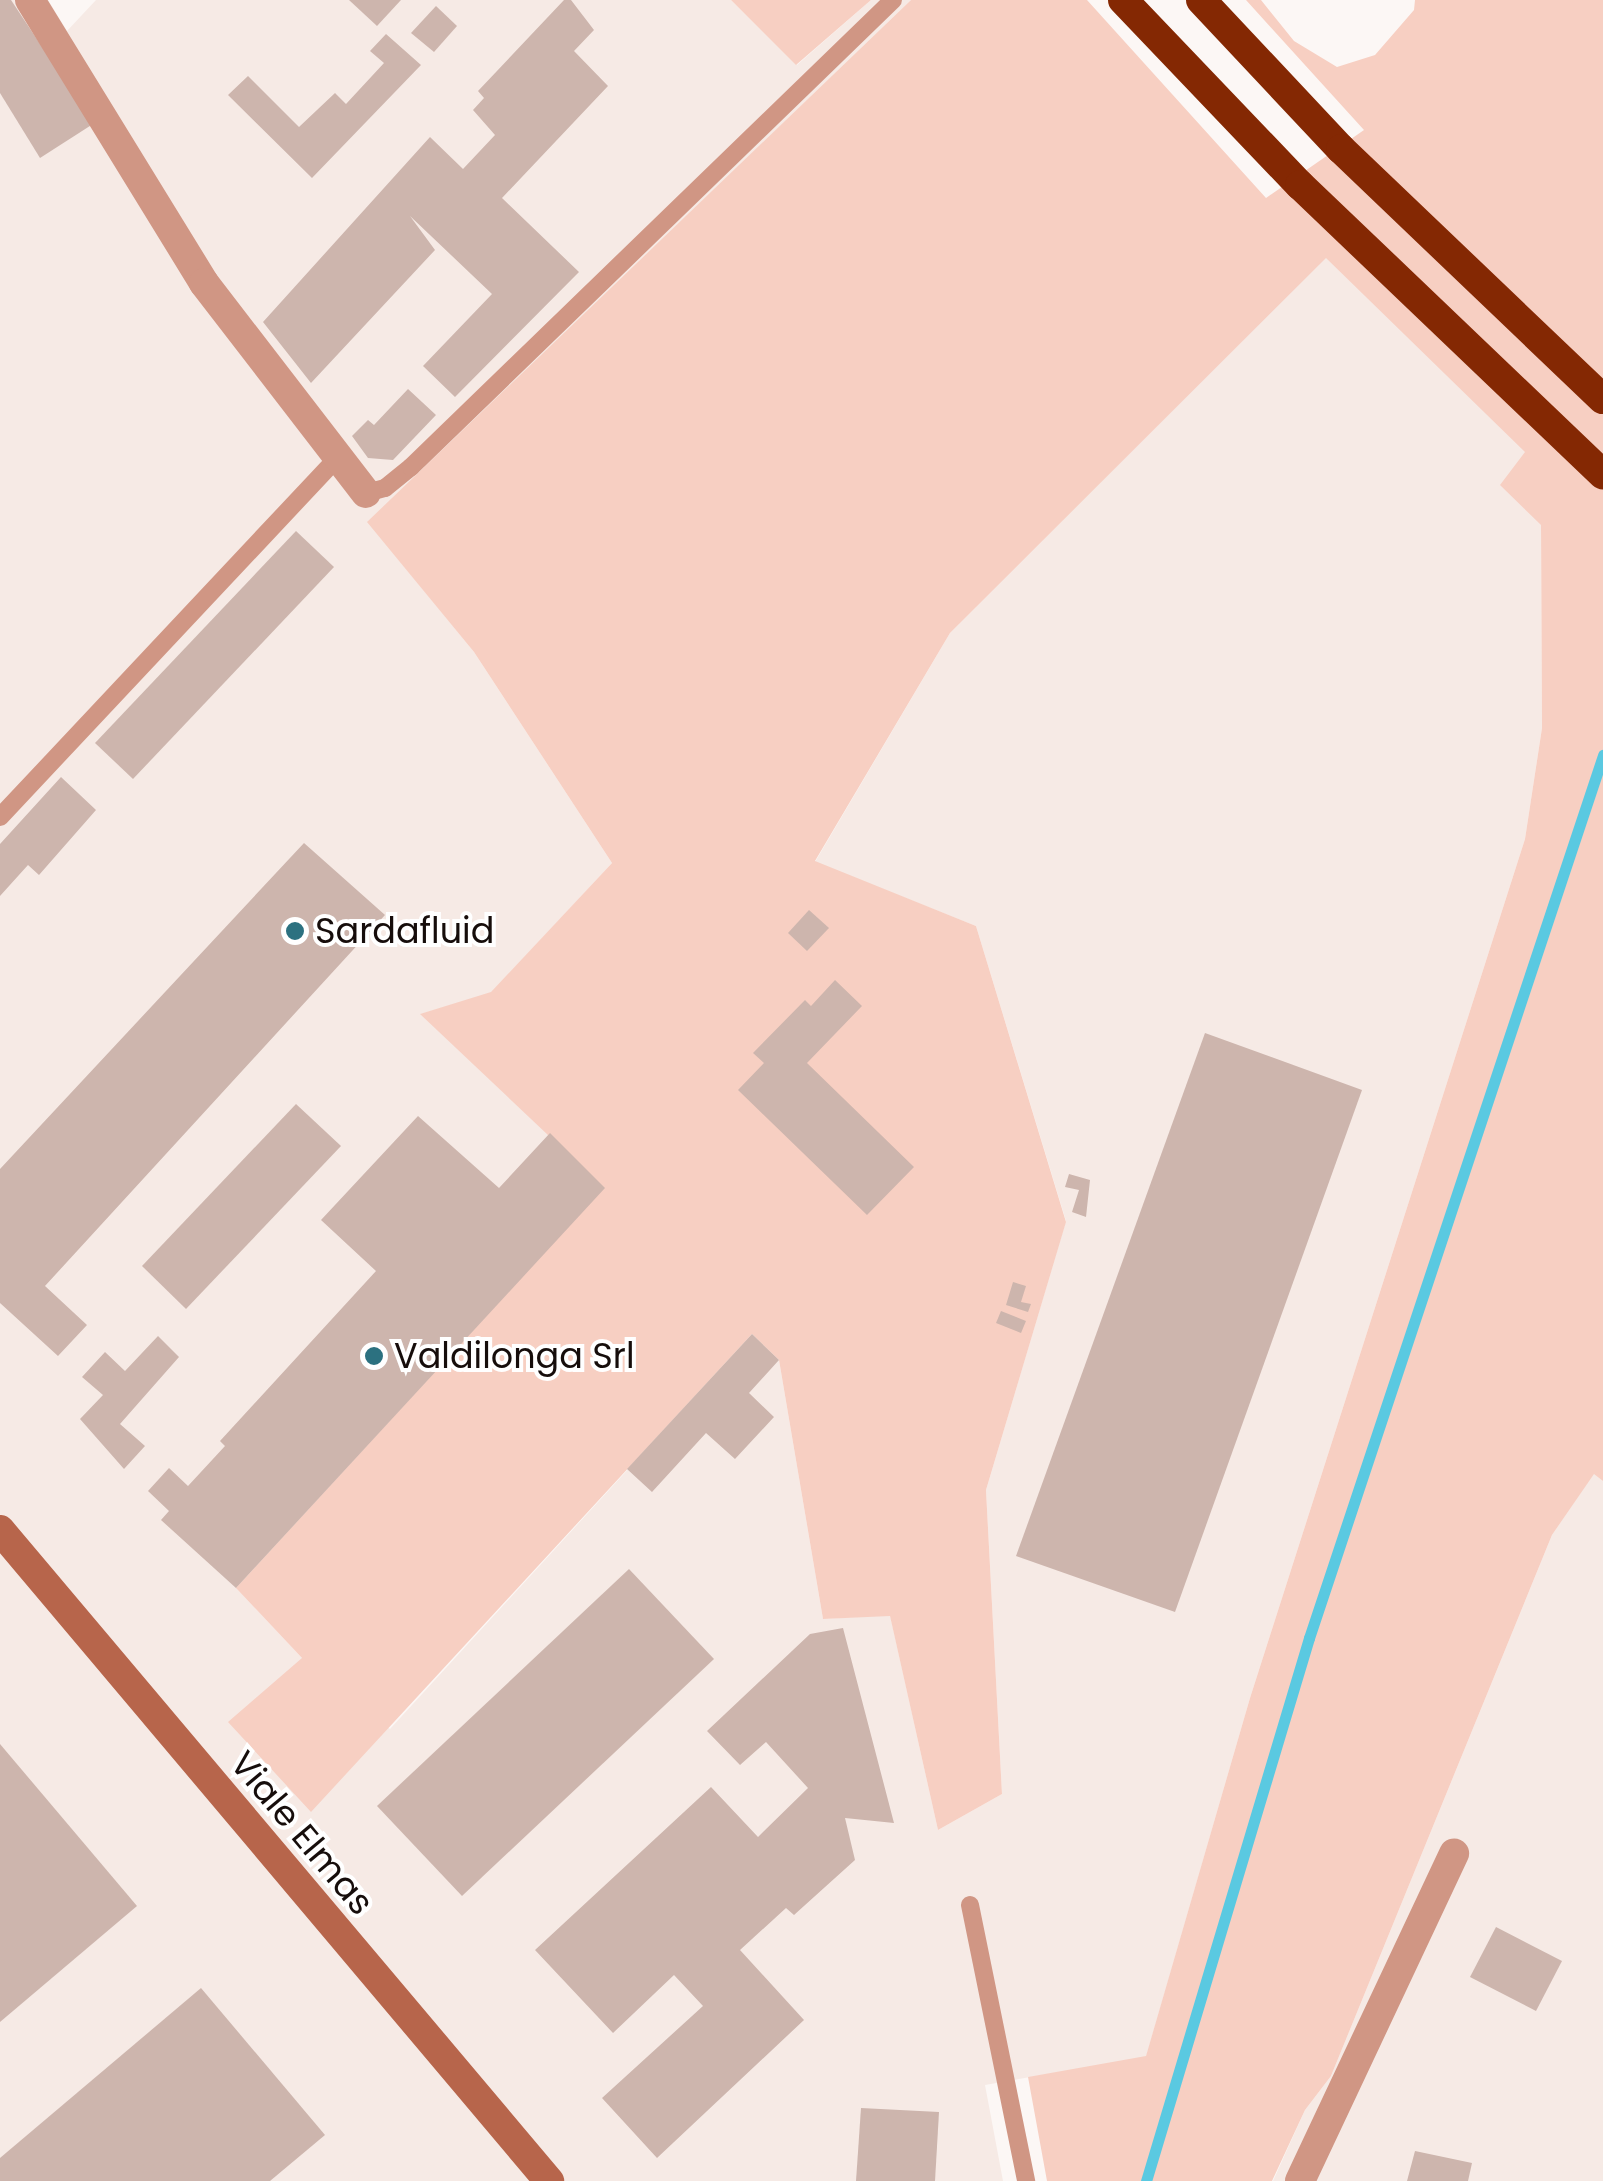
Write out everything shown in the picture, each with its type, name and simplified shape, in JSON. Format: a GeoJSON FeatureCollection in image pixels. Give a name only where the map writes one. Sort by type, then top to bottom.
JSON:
{"type":"FeatureCollection","features":[{"type":"Feature","properties":{"kind":"highway"},"geometry":{"type":"LineString","coordinates":[[1122,0],[1300,186],[1603,475]]}},
{"type":"Feature","properties":{"kind":"highway"},"geometry":{"type":"LineString","coordinates":[[1201,0],[1341,149],[1603,400]]}},
{"type":"Feature","properties":{"kind":"main road","name":"Viale Elmas"},"geometry":{"type":"LineString","coordinates":[[0,1530],[549,2181]]}},
{"type":"Feature","properties":{"kind":"street"},"geometry":{"type":"LineString","coordinates":[[30,0],[204,283],[366,492]]}},
{"type":"Feature","properties":{"kind":"street"},"geometry":{"type":"LineString","coordinates":[[1300,2181],[1454,1852]]}},
{"type":"Feature","properties":{"kind":"lane"},"geometry":{"type":"LineString","coordinates":[[366,492],[385,488],[410,467],[893,0]]}},
{"type":"Feature","properties":{"kind":"lane"},"geometry":{"type":"LineString","coordinates":[[0,817],[337,458]]}},
{"type":"Feature","properties":{"kind":"lane"},"geometry":{"type":"LineString","coordinates":[[970,1905],[1026,2181]]}},
{"type":"Feature","properties":{"kind":"shaded area"},"geometry":{"type":"Polygon","coordinates":[[[0,0],[48,0],[67,31],[96,0],[731,0],[797,65],[871,0],[911,0],[368,522],[474,652],[612,863],[491,993],[421,1014],[605,1188],[237,1589],[302,1658],[390,1729],[752,1334],[779,1360],[823,1619],[890,1615],[938,1830],[1002,1794],[986,1490],[1066,1221],[976,926],[815,862],[950,633],[1326,257],[1526,452],[1541,525],[1542,728],[1525,839],[1250,1698],[1146,2057],[985,2085],[1003,2181],[0,2181],[0,0]]]}},
{"type":"Feature","properties":{"kind":"shaded area"},"geometry":{"type":"Polygon","coordinates":[[[731,0],[871,0],[796,65],[731,0]]]}},
{"type":"Feature","properties":{"kind":"shaded area"},"geometry":{"type":"Polygon","coordinates":[[[911,0],[1087,0],[1266,198],[1364,130],[1246,0],[1261,0],[1294,41],[1337,67],[1375,55],[1414,10],[1415,0],[1603,0],[1603,1481],[1594,1474],[1552,1535],[1331,2076],[1305,2110],[1272,2181],[1047,2181],[1028,2077],[1146,2056],[1250,1698],[1525,839],[1542,728],[1541,525],[1500,485],[1525,452],[1326,258],[950,633],[815,861],[976,926],[1066,1222],[986,1490],[1002,1794],[938,1830],[890,1616],[823,1619],[779,1360],[752,1334],[311,1812],[228,1722],[302,1658],[236,1588],[604,1188],[420,1014],[491,992],[612,863],[474,652],[367,522],[911,0]]]}},
{"type":"Feature","properties":{"kind":"shaded area"},"geometry":{"type":"Polygon","coordinates":[[[1594,1473],[1603,1481],[1603,2181],[1273,2181],[1305,2110],[1331,2076],[1552,1535],[1594,1473]]]}},
{"type":"Feature","properties":{"kind":"building"},"geometry":{"type":"Polygon","coordinates":[[[0,0],[11,0],[93,124],[40,158],[0,93],[0,0]]]}},
{"type":"Feature","properties":{"kind":"building"},"geometry":{"type":"Polygon","coordinates":[[[349,0],[401,0],[377,26],[349,0]]]}},
{"type":"Feature","properties":{"kind":"building"},"geometry":{"type":"Polygon","coordinates":[[[564,0],[571,0],[594,30],[574,51],[608,86],[502,198],[579,272],[455,397],[423,366],[492,294],[410,216],[435,250],[311,383],[263,322],[430,137],[463,169],[495,135],[473,110],[484,98],[478,91],[564,0]]]}},
{"type":"Feature","properties":{"kind":"building"},"geometry":{"type":"Polygon","coordinates":[[[436,6],[457,26],[434,52],[411,33],[436,6]]]}},
{"type":"Feature","properties":{"kind":"building"},"geometry":{"type":"Polygon","coordinates":[[[386,34],[421,65],[312,178],[228,95],[248,76],[299,127],[335,93],[346,104],[384,63],[370,51],[386,34]]]}},
{"type":"Feature","properties":{"kind":"building"},"geometry":{"type":"Polygon","coordinates":[[[408,389],[436,415],[393,460],[368,458],[352,436],[368,420],[374,425],[408,389]]]}},
{"type":"Feature","properties":{"kind":"building"},"geometry":{"type":"Polygon","coordinates":[[[296,531],[334,567],[133,779],[95,743],[296,531]]]}},
{"type":"Feature","properties":{"kind":"building"},"geometry":{"type":"Polygon","coordinates":[[[61,777],[96,810],[39,875],[28,865],[0,896],[0,844],[61,777]]]}},
{"type":"Feature","properties":{"kind":"building"},"geometry":{"type":"Polygon","coordinates":[[[304,843],[385,915],[45,1286],[87,1325],[58,1356],[0,1303],[0,1169],[304,843]]]}},
{"type":"Feature","properties":{"kind":"building"},"geometry":{"type":"Polygon","coordinates":[[[809,910],[829,928],[807,951],[788,933],[809,910]]]}},
{"type":"Feature","properties":{"kind":"building"},"geometry":{"type":"Polygon","coordinates":[[[835,980],[862,1006],[807,1063],[914,1167],[867,1215],[738,1090],[764,1063],[753,1053],[805,1000],[811,1006],[835,980]]]}},
{"type":"Feature","properties":{"kind":"building"},"geometry":{"type":"Polygon","coordinates":[[[1205,1033],[1362,1090],[1175,1612],[1016,1556],[1205,1033]]]}},
{"type":"Feature","properties":{"kind":"building"},"geometry":{"type":"Polygon","coordinates":[[[296,1104],[341,1146],[186,1309],[142,1266],[296,1104]]]}},
{"type":"Feature","properties":{"kind":"building","name":"Valdilonga Srl"},"geometry":{"type":"Polygon","coordinates":[[[418,1116],[499,1188],[550,1133],[605,1188],[236,1588],[161,1520],[169,1511],[148,1491],[169,1468],[188,1486],[225,1446],[220,1441],[376,1271],[321,1220],[418,1116]]]}},
{"type":"Feature","properties":{"kind":"building"},"geometry":{"type":"Polygon","coordinates":[[[1069,1174],[1090,1180],[1086,1217],[1072,1212],[1079,1190],[1065,1187],[1069,1174]]]}},
{"type":"Feature","properties":{"kind":"building"},"geometry":{"type":"Polygon","coordinates":[[[1013,1282],[1026,1286],[1021,1302],[1031,1304],[1028,1312],[1006,1305],[1013,1282]]]}},
{"type":"Feature","properties":{"kind":"building"},"geometry":{"type":"Polygon","coordinates":[[[1001,1311],[1026,1321],[1021,1333],[996,1323],[1001,1311]]]}},
{"type":"Feature","properties":{"kind":"building"},"geometry":{"type":"Polygon","coordinates":[[[752,1334],[779,1360],[749,1393],[774,1417],[735,1459],[706,1433],[652,1492],[627,1469],[752,1334]]]}},
{"type":"Feature","properties":{"kind":"building"},"geometry":{"type":"Polygon","coordinates":[[[158,1336],[179,1357],[120,1424],[145,1446],[124,1469],[80,1419],[103,1395],[82,1377],[105,1352],[125,1371],[158,1336]]]}},
{"type":"Feature","properties":{"kind":"building"},"geometry":{"type":"Polygon","coordinates":[[[629,1569],[714,1659],[462,1896],[377,1806],[629,1569]]]}},
{"type":"Feature","properties":{"kind":"building"},"geometry":{"type":"Polygon","coordinates":[[[843,1628],[894,1823],[845,1818],[855,1860],[794,1915],[786,1908],[740,1950],[804,2020],[657,2158],[602,2098],[703,2006],[674,1975],[613,2033],[535,1950],[711,1787],[758,1837],[808,1788],[766,1742],[740,1765],[707,1731],[810,1634],[843,1628]]]}},
{"type":"Feature","properties":{"kind":"building"},"geometry":{"type":"Polygon","coordinates":[[[0,1744],[137,1906],[0,2022],[0,1744]]]}},
{"type":"Feature","properties":{"kind":"building"},"geometry":{"type":"Polygon","coordinates":[[[1496,1927],[1562,1961],[1536,2011],[1470,1977],[1496,1927]]]}},
{"type":"Feature","properties":{"kind":"building"},"geometry":{"type":"Polygon","coordinates":[[[201,1988],[325,2135],[270,2181],[0,2181],[0,2158],[201,1988]]]}},
{"type":"Feature","properties":{"kind":"building"},"geometry":{"type":"Polygon","coordinates":[[[861,2108],[939,2112],[935,2181],[856,2181],[861,2108]]]}},
{"type":"Feature","properties":{"kind":"building"},"geometry":{"type":"Polygon","coordinates":[[[1415,2151],[1472,2163],[1468,2181],[1407,2181],[1415,2151]]]}},
{"type":"Feature","properties":{"kind":"waterway"},"geometry":{"type":"LineString","coordinates":[[1146,2181],[1309,1638],[1603,755]]}},
{"type":"Feature","properties":{"kind":"place","name":"Sardafluid"},"geometry":{"type":"Point","coordinates":[295,931]}},
{"type":"Feature","properties":{"kind":"place","name":"Valdilonga Srl"},"geometry":{"type":"Point","coordinates":[374,1356]}}]}
